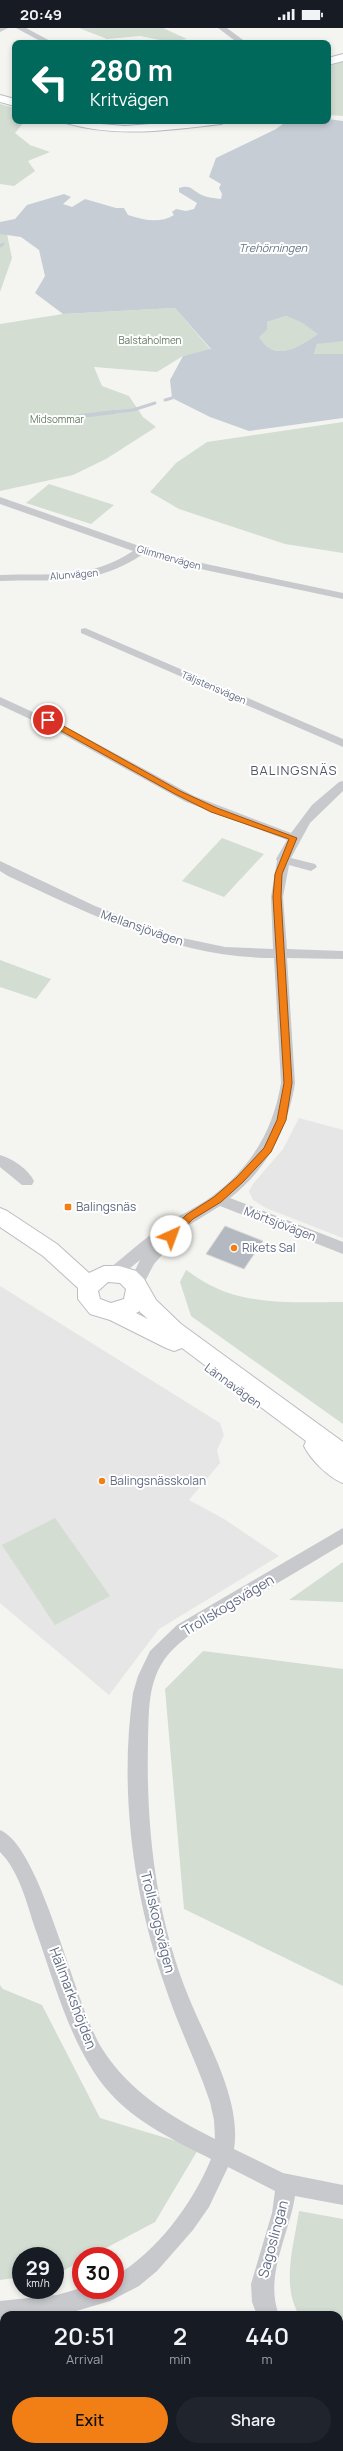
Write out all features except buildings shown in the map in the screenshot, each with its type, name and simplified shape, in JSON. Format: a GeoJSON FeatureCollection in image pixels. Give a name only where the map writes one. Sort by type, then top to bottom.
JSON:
{"type":"FeatureCollection","features":[{"type":"Feature","properties":{"kind":"main road"},"geometry":{"type":"LineString","coordinates":[[331,61],[342,58]]}},
{"type":"Feature","properties":{"kind":"main road"},"geometry":{"type":"LineString","coordinates":[[0,98],[12,102]]}},
{"type":"Feature","properties":{"kind":"main road"},"geometry":{"type":"LineString","coordinates":[[81,124],[95,128],[108,129],[179,124]]}},
{"type":"Feature","properties":{"kind":"main road","name":"Lännavägen"},"geometry":{"type":"LineString","coordinates":[[0,1216],[50,1250],[102,1278],[128,1277],[148,1306],[173,1330],[328,1445],[343,1453]]}},
{"type":"Feature","properties":{"kind":"main road","name":"Lännavägen"},"geometry":{"type":"LineString","coordinates":[[102,1278],[87,1297],[90,1303],[101,1310],[114,1312],[167,1337],[321,1451],[343,1473]]}},
{"type":"Feature","properties":{"kind":"main road"},"geometry":{"type":"LineString","coordinates":[[114,1312],[132,1305],[136,1288]]}},
{"type":"Feature","properties":{"kind":"street"},"geometry":{"type":"LineString","coordinates":[[0,30],[4,28]]}},
{"type":"Feature","properties":{"kind":"street"},"geometry":{"type":"LineString","coordinates":[[20,28],[44,40]]}},
{"type":"Feature","properties":{"kind":"street"},"geometry":{"type":"LineString","coordinates":[[222,28],[239,40]]}},
{"type":"Feature","properties":{"kind":"street","name":"Glimmervägen"},"geometry":{"type":"LineString","coordinates":[[0,500],[142,550],[205,568],[343,596]]}},
{"type":"Feature","properties":{"kind":"street","name":"Alunvägen"},"geometry":{"type":"LineString","coordinates":[[0,578],[64,576],[106,570],[123,563],[142,550]]}},
{"type":"Feature","properties":{"kind":"street","name":"Täljstensvägen"},"geometry":{"type":"LineString","coordinates":[[85,631],[343,743]]}},
{"type":"Feature","properties":{"kind":"street"},"geometry":{"type":"LineString","coordinates":[[0,702],[48,720],[177,793],[214,810],[293,838]]}},
{"type":"Feature","properties":{"kind":"street"},"geometry":{"type":"LineString","coordinates":[[102,1278],[169,1229],[218,1200],[268,1150],[286,1106],[288,1083],[277,897],[278,874],[282,860],[293,838],[306,819],[343,785]]}},
{"type":"Feature","properties":{"kind":"street"},"geometry":{"type":"LineString","coordinates":[[282,860],[311,867]]}},
{"type":"Feature","properties":{"kind":"street","name":"Mellansjövägen"},"geometry":{"type":"LineString","coordinates":[[0,865],[13,873],[104,916],[169,940],[224,950],[343,955]]}},
{"type":"Feature","properties":{"kind":"street"},"geometry":{"type":"LineString","coordinates":[[0,1160],[12,1167],[27,1181]]}},
{"type":"Feature","properties":{"kind":"street","name":"Mörtsjövägen"},"geometry":{"type":"LineString","coordinates":[[218,1200],[343,1248]]}},
{"type":"Feature","properties":{"kind":"street"},"geometry":{"type":"LineString","coordinates":[[136,1288],[148,1260],[189,1217]]}},
{"type":"Feature","properties":{"kind":"street","name":"Trollskogsvägen"},"geometry":{"type":"LineString","coordinates":[[124,2283],[136,2276],[164,2250],[200,2199],[223,2154],[226,2136],[224,2112],[174,1986],[149,1899],[143,1862],[140,1821],[138,1764],[141,1694],[150,1668],[156,1657],[164,1646],[183,1630],[329,1545],[342,1534]]}},
{"type":"Feature","properties":{"kind":"street","name":"Hällmarkshöjden"},"geometry":{"type":"LineString","coordinates":[[0,1838],[12,1851],[28,1881],[73,2007],[95,2056],[117,2086],[144,2110],[223,2154]]}},
{"type":"Feature","properties":{"kind":"street","name":"Sagoslingan"},"geometry":{"type":"LineString","coordinates":[[223,2154],[286,2185],[343,2195]]}},
{"type":"Feature","properties":{"kind":"street","name":"Sagoslingan"},"geometry":{"type":"LineString","coordinates":[[266,2311],[263,2302],[262,2284],[282,2213],[286,2185]]}},
{"type":"Feature","properties":{"kind":"street"},"geometry":{"type":"LineString","coordinates":[[25,2311],[57,2306],[80,2299]]}},
{"type":"Feature","properties":{"kind":"shaded area"},"geometry":{"type":"Polygon","coordinates":[[[299,1118],[343,1130],[343,1238],[266,1208],[253,1200],[249,1191],[253,1184],[283,1149],[299,1118]]]}},
{"type":"Feature","properties":{"kind":"shaded area","name":"Balingsnässkolan"},"geometry":{"type":"Polygon","coordinates":[[[0,1286],[220,1423],[224,1435],[217,1450],[220,1463],[189,1500],[224,1519],[279,1556],[159,1629],[109,1695],[0,1603],[0,1286]]]}},
{"type":"Feature","properties":{"kind":"green space"},"geometry":{"type":"Polygon","coordinates":[[[79,28],[163,28],[187,39],[160,40],[140,36],[107,39],[79,28]]]}},
{"type":"Feature","properties":{"kind":"green space"},"geometry":{"type":"Polygon","coordinates":[[[343,61],[343,116],[331,115],[331,66],[343,61]]]}},
{"type":"Feature","properties":{"kind":"green space"},"geometry":{"type":"Polygon","coordinates":[[[0,104],[12,107],[12,124],[22,124],[15,133],[30,145],[50,152],[28,161],[35,171],[14,186],[0,184],[0,104]]]}},
{"type":"Feature","properties":{"kind":"green space"},"geometry":{"type":"Polygon","coordinates":[[[0,234],[7,234],[12,258],[0,292],[0,234]]]}},
{"type":"Feature","properties":{"kind":"green space","name":"Midsommar"},"geometry":{"type":"Polygon","coordinates":[[[175,308],[211,350],[183,356],[157,372],[94,367],[102,386],[129,396],[143,417],[156,427],[106,459],[73,475],[0,491],[0,324],[63,314],[175,308]]]}},
{"type":"Feature","properties":{"kind":"green space"},"geometry":{"type":"Polygon","coordinates":[[[286,316],[302,323],[319,334],[304,344],[288,350],[280,351],[265,345],[258,337],[267,330],[267,322],[286,316]]]}},
{"type":"Feature","properties":{"kind":"green space"},"geometry":{"type":"Polygon","coordinates":[[[333,340],[343,341],[343,354],[314,354],[317,344],[333,340]]]}},
{"type":"Feature","properties":{"kind":"green space"},"geometry":{"type":"Polygon","coordinates":[[[343,422],[343,553],[285,544],[179,509],[150,492],[176,463],[207,442],[343,422]]]}},
{"type":"Feature","properties":{"kind":"green space"},"geometry":{"type":"Polygon","coordinates":[[[49,484],[114,505],[91,524],[26,503],[49,484]]]}},
{"type":"Feature","properties":{"kind":"green space"},"geometry":{"type":"Polygon","coordinates":[[[222,838],[264,854],[224,897],[182,881],[222,838]]]}},
{"type":"Feature","properties":{"kind":"green space"},"geometry":{"type":"Polygon","coordinates":[[[0,960],[51,979],[36,999],[0,987],[0,960]]]}},
{"type":"Feature","properties":{"kind":"green space"},"geometry":{"type":"Polygon","coordinates":[[[186,1270],[212,1286],[243,1297],[276,1302],[343,1302],[343,1424],[191,1316],[180,1282],[186,1270]]]}},
{"type":"Feature","properties":{"kind":"green space"},"geometry":{"type":"Polygon","coordinates":[[[55,1518],[110,1596],[55,1625],[2,1545],[55,1518]]]}},
{"type":"Feature","properties":{"kind":"green space"},"geometry":{"type":"Polygon","coordinates":[[[343,1562],[343,1602],[289,1600],[343,1562]]]}},
{"type":"Feature","properties":{"kind":"green space"},"geometry":{"type":"Polygon","coordinates":[[[203,1651],[343,1669],[343,1986],[184,1909],[165,1689],[203,1651]]]}},
{"type":"Feature","properties":{"kind":"green space"},"geometry":{"type":"Polygon","coordinates":[[[0,1985],[3,1989],[42,2005],[100,2118],[199,2148],[155,2222],[108,2247],[72,2247],[72,2266],[64,2270],[64,2247],[12,2247],[12,2278],[0,2280],[0,1985]]]}},
{"type":"Feature","properties":{"kind":"green space"},"geometry":{"type":"Polygon","coordinates":[[[299,2211],[343,2219],[343,2311],[297,2311],[291,2290],[290,2264],[299,2211]]]}},
{"type":"Feature","properties":{"kind":"water","name":"Trehörningen"},"geometry":{"type":"Polygon","coordinates":[[[331,119],[343,121],[343,341],[317,344],[314,354],[343,354],[343,418],[249,431],[210,417],[172,398],[170,380],[183,356],[211,349],[175,308],[63,314],[35,293],[45,276],[39,250],[21,237],[0,234],[0,222],[15,219],[27,205],[64,194],[71,197],[63,204],[72,207],[85,199],[116,208],[124,208],[128,215],[151,220],[163,220],[174,215],[172,212],[176,209],[186,211],[194,209],[197,203],[179,192],[179,188],[189,187],[204,196],[221,199],[222,194],[219,188],[221,184],[209,177],[216,158],[276,129],[283,124],[331,124],[331,119]],[[286,316],[267,322],[267,330],[259,337],[265,345],[280,351],[295,348],[318,334],[302,323],[286,316]]]}},
{"type":"Feature","properties":{"kind":"waterway"},"geometry":{"type":"LineString","coordinates":[[165,400],[172,398]]}},
{"type":"Feature","properties":{"kind":"waterway"},"geometry":{"type":"LineString","coordinates":[[112,412],[133,410],[155,403]]}},
{"type":"Feature","properties":{"kind":"waterway"},"geometry":{"type":"LineString","coordinates":[[49,420],[112,412]]}},
{"type":"Feature","properties":{"kind":"waterway"},"geometry":{"type":"LineString","coordinates":[[105,413],[112,412]]}},
{"type":"Feature","properties":{"kind":"place","name":"Balingsnäs"},"geometry":{"type":"Point","coordinates":[68,1207]}},
{"type":"Feature","properties":{"kind":"place","name":"Rikets Sal"},"geometry":{"type":"Point","coordinates":[234,1248]}},
{"type":"Feature","properties":{"kind":"place","name":"Balingsnässkolan"},"geometry":{"type":"Point","coordinates":[102,1481]}},
{"type":"Feature","properties":{"kind":"district","name":"BALINGSNÄS"},"geometry":{"type":"Point","coordinates":[294,770]}},
{"type":"Feature","properties":{"kind":"route"},"geometry":{"type":"LineString","coordinates":[[48,720],[177,793],[214,810],[293,838],[282,860],[278,874],[277,897],[288,1083],[286,1106],[268,1150],[240,1180],[218,1200],[189,1217],[171,1236]]}},
{"type":"Feature","properties":{"kind":"park label","name":"Balstaholmen"},"geometry":{"type":"Point","coordinates":[150,340]}}]}
